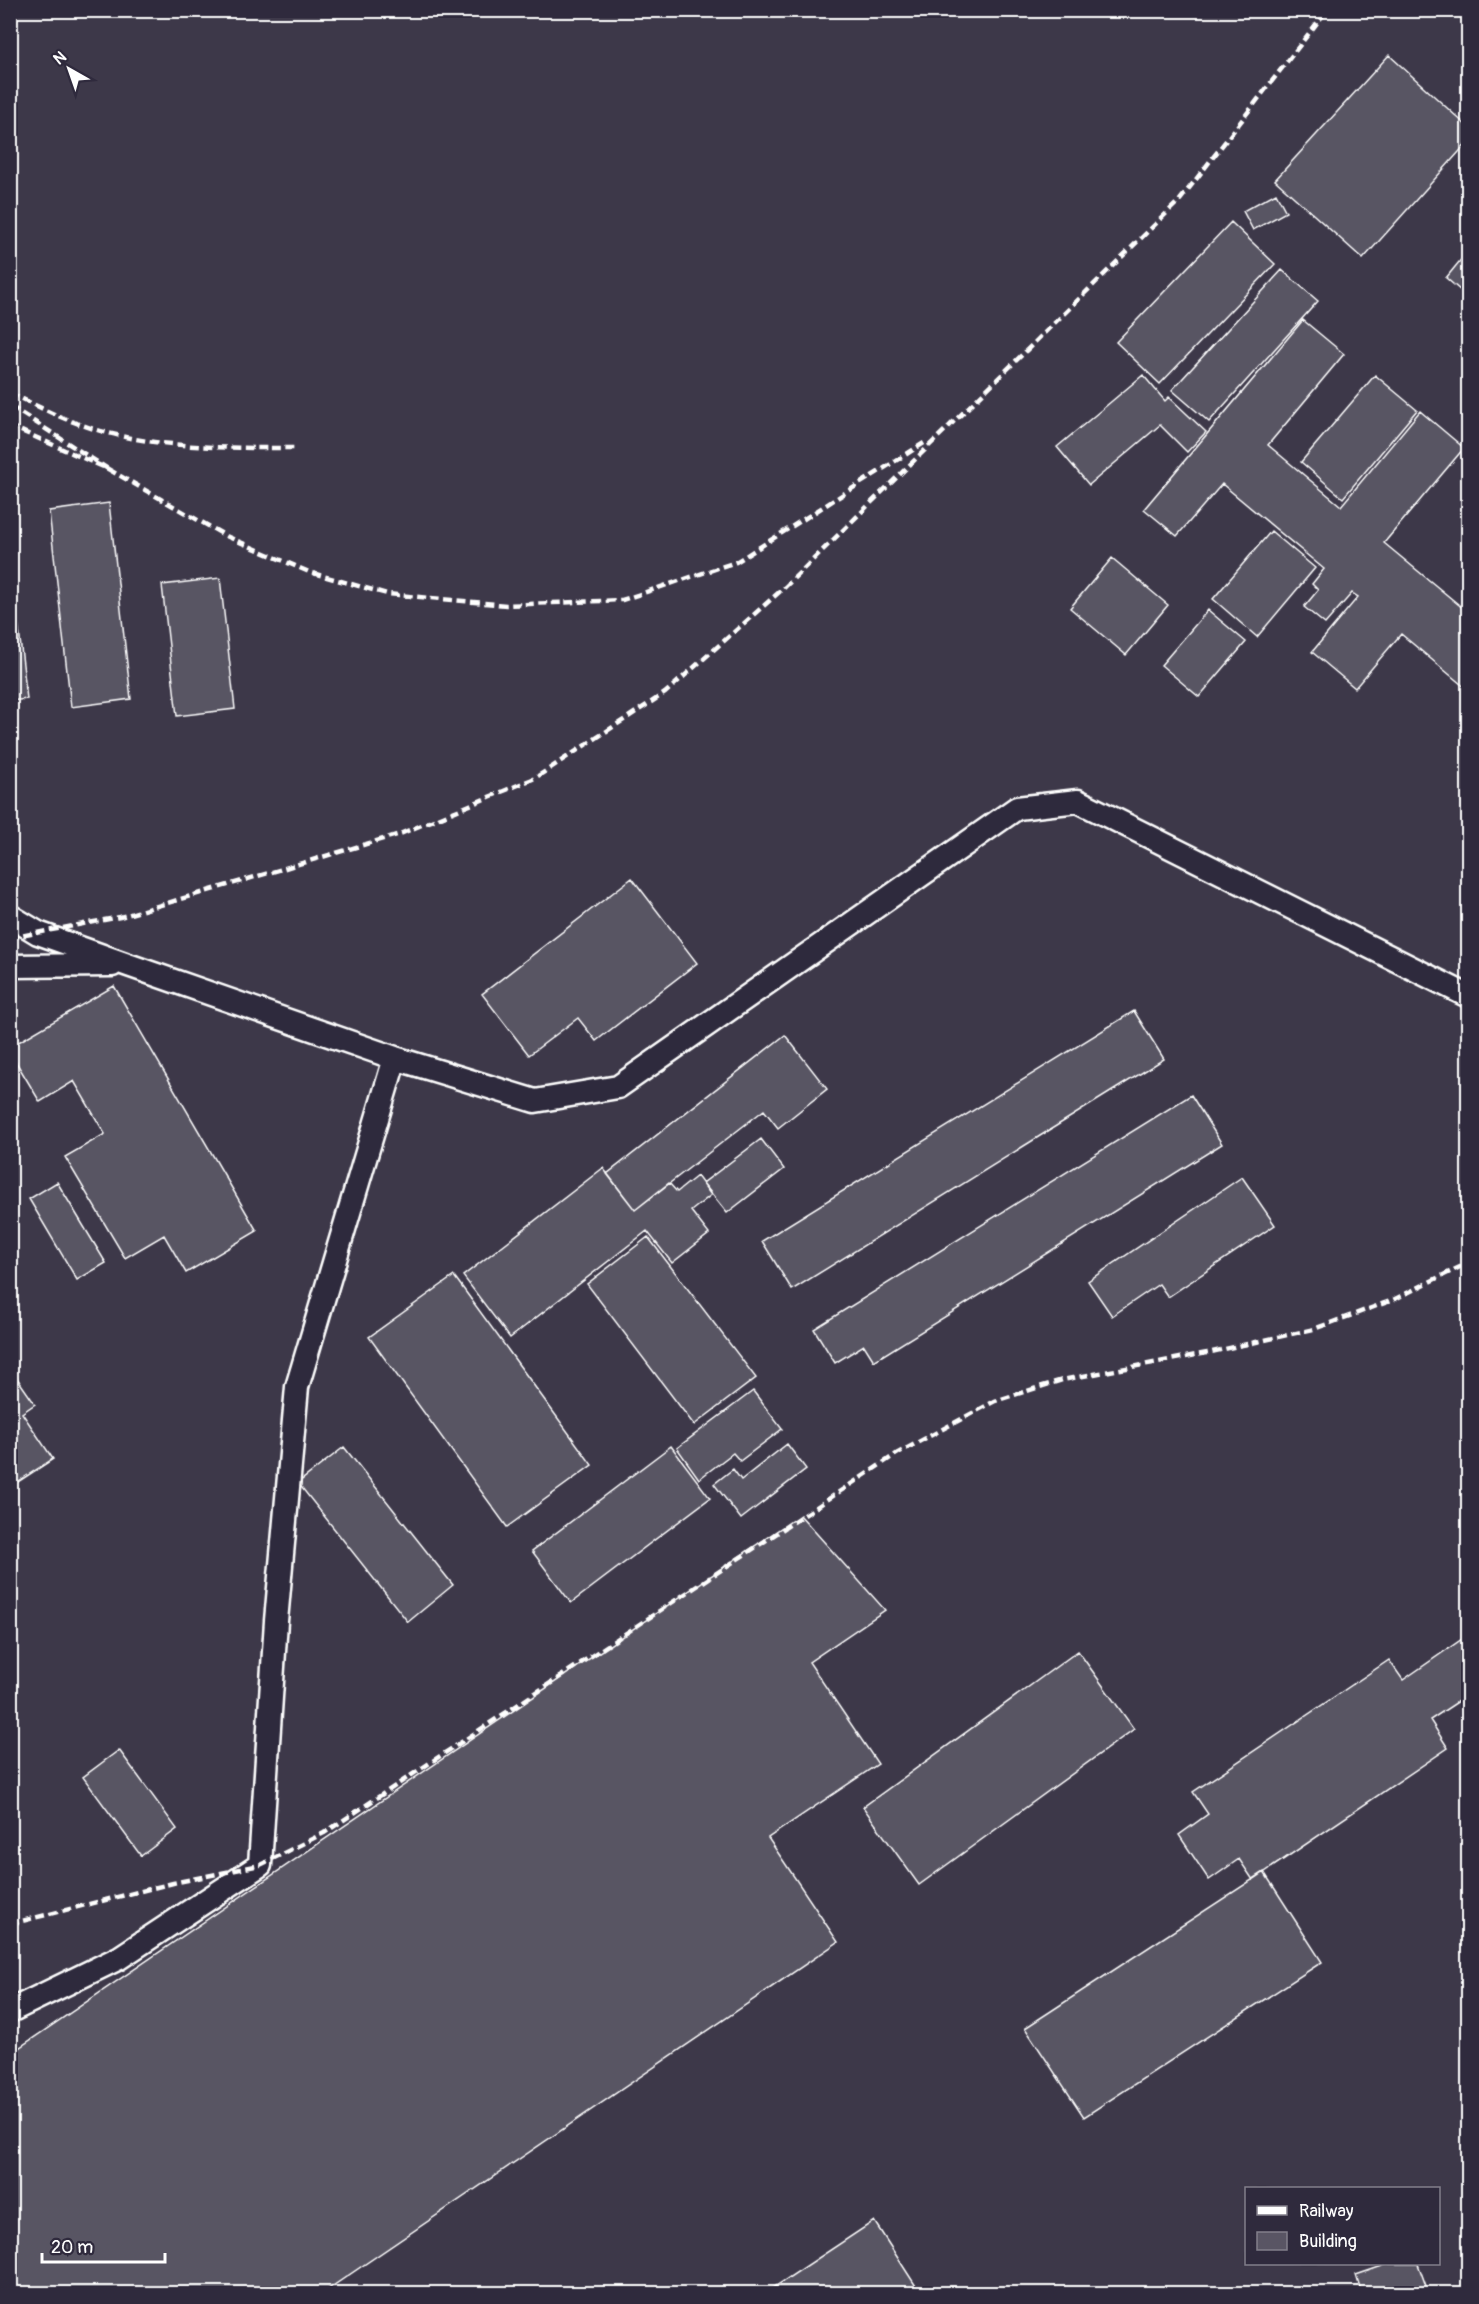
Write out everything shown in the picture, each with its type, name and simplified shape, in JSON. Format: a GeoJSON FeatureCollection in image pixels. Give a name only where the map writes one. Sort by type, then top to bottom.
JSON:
{"type":"FeatureCollection","features":[{"type":"Feature","properties":{"kind":"lane"},"geometry":{"type":"LineString","coordinates":[[10,916],[38,933],[395,1058],[534,1101],[618,1087],[1017,808],[1078,801],[1468,996]]}},
{"type":"Feature","properties":{"kind":"lane"},"geometry":{"type":"LineString","coordinates":[[10,966],[128,964]]}},
{"type":"Feature","properties":{"kind":"lane"},"geometry":{"type":"LineString","coordinates":[[10,2011],[119,1958],[260,1865],[276,1621],[297,1387],[395,1058]]}},
{"type":"Feature","properties":{"kind":"shaded area"},"geometry":{"type":"Polygon","coordinates":[[[11,11],[1468,11],[1468,2293],[11,2294],[11,11]]]}},
{"type":"Feature","properties":{"kind":"building"},"geometry":{"type":"Polygon","coordinates":[[[1389,55],[1468,127],[1468,142],[1363,259],[1275,180],[1389,55]]]}},
{"type":"Feature","properties":{"kind":"building"},"geometry":{"type":"Polygon","coordinates":[[[1276,193],[1286,212],[1253,230],[1243,211],[1276,193]]]}},
{"type":"Feature","properties":{"kind":"building"},"geometry":{"type":"Polygon","coordinates":[[[1231,222],[1275,264],[1160,384],[1116,342],[1231,222]]]}},
{"type":"Feature","properties":{"kind":"building"},"geometry":{"type":"Polygon","coordinates":[[[1468,251],[1468,297],[1446,278],[1468,251]]]}},
{"type":"Feature","properties":{"kind":"building"},"geometry":{"type":"Polygon","coordinates":[[[1282,270],[1318,301],[1209,422],[1172,390],[1282,270]]]}},
{"type":"Feature","properties":{"kind":"building"},"geometry":{"type":"Polygon","coordinates":[[[1303,320],[1344,354],[1268,445],[1341,506],[1420,411],[1464,448],[1384,543],[1464,609],[1468,604],[1468,690],[1401,634],[1355,688],[1312,652],[1358,597],[1352,593],[1325,624],[1304,607],[1318,590],[1312,584],[1324,569],[1222,484],[1177,536],[1144,509],[1303,320]]]}},
{"type":"Feature","properties":{"kind":"building"},"geometry":{"type":"Polygon","coordinates":[[[1143,375],[1165,401],[1169,397],[1206,432],[1187,452],[1160,425],[1089,485],[1057,447],[1143,375]]]}},
{"type":"Feature","properties":{"kind":"building"},"geometry":{"type":"Polygon","coordinates":[[[1375,375],[1417,410],[1343,498],[1301,462],[1375,375]]]}},
{"type":"Feature","properties":{"kind":"building"},"geometry":{"type":"Polygon","coordinates":[[[109,503],[131,699],[71,707],[49,511],[109,503]]]}},
{"type":"Feature","properties":{"kind":"building"},"geometry":{"type":"Polygon","coordinates":[[[1271,531],[1315,568],[1257,637],[1213,599],[1271,531]]]}},
{"type":"Feature","properties":{"kind":"building"},"geometry":{"type":"Polygon","coordinates":[[[10,553],[27,699],[10,701],[10,553]]]}},
{"type":"Feature","properties":{"kind":"building"},"geometry":{"type":"Polygon","coordinates":[[[1112,558],[1168,605],[1126,655],[1070,608],[1112,558]]]}},
{"type":"Feature","properties":{"kind":"building"},"geometry":{"type":"Polygon","coordinates":[[[220,578],[235,709],[177,716],[162,585],[220,578]]]}},
{"type":"Feature","properties":{"kind":"building"},"geometry":{"type":"Polygon","coordinates":[[[1208,610],[1246,642],[1199,697],[1161,665],[1208,610]]]}},
{"type":"Feature","properties":{"kind":"building"},"geometry":{"type":"Polygon","coordinates":[[[632,878],[697,963],[596,1041],[578,1018],[529,1055],[482,994],[632,878]]]}},
{"type":"Feature","properties":{"kind":"building"},"geometry":{"type":"Polygon","coordinates":[[[114,986],[257,1231],[186,1273],[164,1235],[125,1258],[65,1157],[105,1134],[74,1081],[40,1102],[10,1052],[10,1047],[114,986]]]}},
{"type":"Feature","properties":{"kind":"building"},"geometry":{"type":"Polygon","coordinates":[[[1134,1011],[1164,1059],[792,1290],[762,1241],[1134,1011]]]}},
{"type":"Feature","properties":{"kind":"building"},"geometry":{"type":"Polygon","coordinates":[[[785,1035],[827,1089],[778,1128],[764,1110],[635,1210],[607,1174],[785,1035]]]}},
{"type":"Feature","properties":{"kind":"building"},"geometry":{"type":"Polygon","coordinates":[[[1191,1095],[1222,1144],[874,1361],[864,1345],[835,1363],[814,1329],[1191,1095]]]}},
{"type":"Feature","properties":{"kind":"building"},"geometry":{"type":"Polygon","coordinates":[[[761,1139],[784,1169],[727,1213],[703,1183],[761,1139]]]}},
{"type":"Feature","properties":{"kind":"building"},"geometry":{"type":"Polygon","coordinates":[[[603,1168],[635,1210],[669,1183],[677,1192],[697,1176],[711,1195],[691,1211],[709,1234],[672,1263],[647,1231],[510,1338],[463,1276],[603,1168]]]}},
{"type":"Feature","properties":{"kind":"building"},"geometry":{"type":"Polygon","coordinates":[[[1242,1177],[1275,1225],[1168,1297],[1159,1284],[1112,1316],[1088,1281],[1242,1177]]]}},
{"type":"Feature","properties":{"kind":"building"},"geometry":{"type":"Polygon","coordinates":[[[57,1182],[106,1263],[77,1280],[29,1199],[57,1182]]]}},
{"type":"Feature","properties":{"kind":"building"},"geometry":{"type":"Polygon","coordinates":[[[648,1237],[756,1378],[694,1425],[587,1284],[648,1237]]]}},
{"type":"Feature","properties":{"kind":"building"},"geometry":{"type":"Polygon","coordinates":[[[454,1276],[592,1465],[507,1527],[369,1337],[454,1276]]]}},
{"type":"Feature","properties":{"kind":"building"},"geometry":{"type":"Polygon","coordinates":[[[10,1368],[35,1404],[22,1413],[53,1459],[10,1487],[10,1368]]]}},
{"type":"Feature","properties":{"kind":"building"},"geometry":{"type":"Polygon","coordinates":[[[753,1391],[782,1429],[740,1461],[733,1453],[699,1479],[677,1448],[753,1391]]]}},
{"type":"Feature","properties":{"kind":"building"},"geometry":{"type":"Polygon","coordinates":[[[787,1444],[806,1469],[741,1519],[714,1484],[733,1469],[741,1480],[787,1444]]]}},
{"type":"Feature","properties":{"kind":"building"},"geometry":{"type":"Polygon","coordinates":[[[671,1446],[710,1498],[571,1603],[532,1551],[671,1446]]]}},
{"type":"Feature","properties":{"kind":"building"},"geometry":{"type":"Polygon","coordinates":[[[344,1447],[453,1585],[408,1622],[298,1483],[344,1447]]]}},
{"type":"Feature","properties":{"kind":"building"},"geometry":{"type":"Polygon","coordinates":[[[800,1515],[885,1610],[809,1662],[878,1764],[768,1838],[838,1942],[321,2294],[10,2294],[10,2054],[800,1515]]]}},
{"type":"Feature","properties":{"kind":"building"},"geometry":{"type":"Polygon","coordinates":[[[1468,1635],[1468,1695],[1430,1720],[1448,1748],[1253,1880],[1239,1859],[1209,1880],[1179,1835],[1208,1814],[1193,1792],[1389,1660],[1403,1680],[1468,1635]]]}},
{"type":"Feature","properties":{"kind":"building"},"geometry":{"type":"Polygon","coordinates":[[[1078,1651],[1134,1729],[919,1885],[863,1807],[1078,1651]]]}},
{"type":"Feature","properties":{"kind":"building"},"geometry":{"type":"Polygon","coordinates":[[[119,1750],[177,1829],[141,1856],[83,1777],[119,1750]]]}},
{"type":"Feature","properties":{"kind":"building"},"geometry":{"type":"Polygon","coordinates":[[[1264,1872],[1322,1962],[1084,2117],[1025,2028],[1264,1872]]]}},
{"type":"Feature","properties":{"kind":"building"},"geometry":{"type":"Polygon","coordinates":[[[874,2221],[921,2294],[764,2294],[874,2221]]]}},
{"type":"Feature","properties":{"kind":"building"},"geometry":{"type":"Polygon","coordinates":[[[1385,2265],[1418,2265],[1429,2294],[1362,2294],[1356,2275],[1385,2265]]]}},
{"type":"Feature","properties":{"kind":"railway"},"geometry":{"type":"LineString","coordinates":[[10,938],[120,917],[400,834],[535,778],[665,693],[785,587],[1180,200],[1327,10]]}},
{"type":"Feature","properties":{"kind":"railway"},"geometry":{"type":"LineString","coordinates":[[10,393],[73,422],[134,439],[188,445],[296,448]]}},
{"type":"Feature","properties":{"kind":"railway"},"geometry":{"type":"LineString","coordinates":[[10,406],[108,469],[10,426]]}},
{"type":"Feature","properties":{"kind":"railway"},"geometry":{"type":"LineString","coordinates":[[108,469],[226,536],[309,572],[387,594],[506,605],[622,600],[736,562],[924,443]]}},
{"type":"Feature","properties":{"kind":"railway"},"geometry":{"type":"LineString","coordinates":[[10,1924],[173,1883],[260,1865],[324,1833],[898,1453],[995,1401],[1062,1380],[1207,1353],[1314,1329],[1393,1300],[1468,1263]]}}]}
